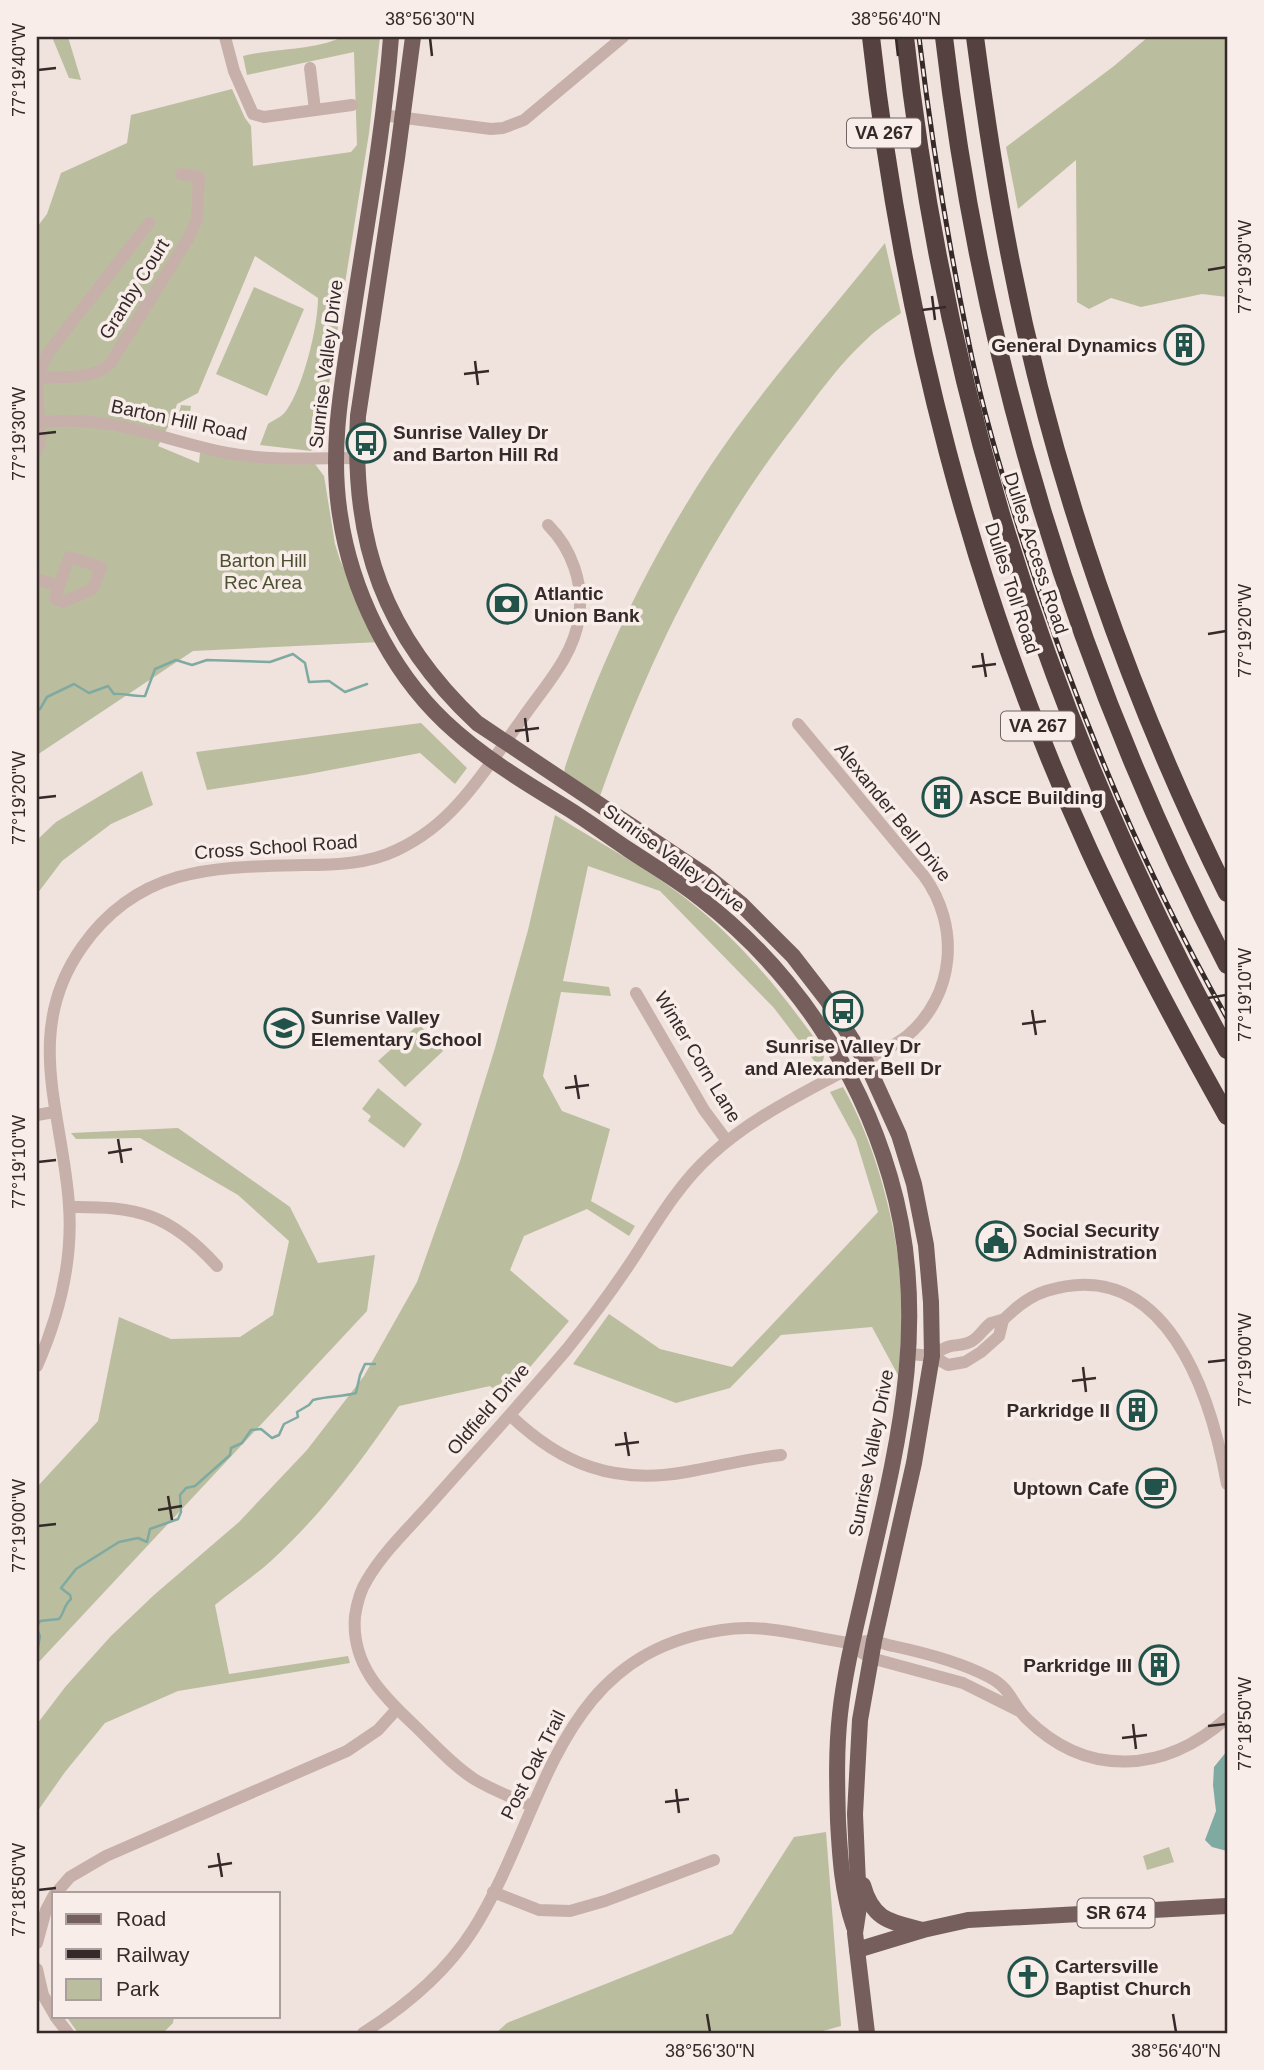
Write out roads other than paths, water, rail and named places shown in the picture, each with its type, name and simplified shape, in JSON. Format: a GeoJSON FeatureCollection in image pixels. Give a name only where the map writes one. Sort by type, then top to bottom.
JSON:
{"type":"FeatureCollection","features":[{"type":"Feature","properties":{"kind":"highway","name":"Dulles Toll Road"},"geometry":{"type":"LineString","coordinates":[[871,37],[914,310],[961,500],[998,617],[1078,825],[1147,968],[1227,1116]]}},
{"type":"Feature","properties":{"kind":"highway","name":"Dulles Access Road"},"geometry":{"type":"LineString","coordinates":[[905,37],[927,203],[942,281],[985,461],[1046,655],[1087,759],[1138,874],[1227,1049]]}},
{"type":"Feature","properties":{"kind":"highway","name":"Dulles Access Road"},"geometry":{"type":"LineString","coordinates":[[944,37],[962,172],[976,251],[1017,429],[1035,492],[1074,615],[1129,758],[1170,852],[1227,965]]}},
{"type":"Feature","properties":{"kind":"highway"},"geometry":{"type":"LineString","coordinates":[[975,37],[1004,225],[1038,382],[1066,482],[1141,699],[1166,761],[1227,892]]}},
{"type":"Feature","properties":{"kind":"main road","name":"Sunrise Valley Drive"},"geometry":{"type":"LineString","coordinates":[[391,37],[340,396],[335,458],[341,521],[350,562],[381,636],[426,702],[443,720],[492,761],[679,883],[740,932],[784,978],[803,1002],[847,1070],[874,1129],[899,1213],[909,1288],[910,1354],[897,1446],[852,1643],[840,1713],[837,1795],[843,1878],[855,1929],[867,2033]]}},
{"type":"Feature","properties":{"kind":"main road","name":"Sunrise Valley Drive"},"geometry":{"type":"LineString","coordinates":[[413,37],[358,416],[357,487],[364,537],[380,586],[408,642],[439,684],[477,723],[686,863],[741,904],[807,973],[865,1060],[899,1135],[914,1184],[926,1245],[932,1356],[914,1463],[874,1641],[860,1720],[855,1814],[859,1907],[855,1929]]}},
{"type":"Feature","properties":{"kind":"main road"},"geometry":{"type":"LineString","coordinates":[[858,1867],[867,1897],[881,1917],[889,1922],[923,1930]]}},
{"type":"Feature","properties":{"kind":"main road","name":"SR 674"},"geometry":{"type":"LineString","coordinates":[[858,1950],[923,1930],[978,1920],[1227,1906]]}},
{"type":"Feature","properties":{"kind":"street"},"geometry":{"type":"LineString","coordinates":[[225,37],[237,78],[253,114],[262,117],[352,104]]}},
{"type":"Feature","properties":{"kind":"street"},"geometry":{"type":"LineString","coordinates":[[382,115],[491,129],[514,125],[524,120],[623,37]]}},
{"type":"Feature","properties":{"kind":"street"},"geometry":{"type":"LineString","coordinates":[[310,68],[315,110]]}},
{"type":"Feature","properties":{"kind":"street","name":"Granby Court"},"geometry":{"type":"LineString","coordinates":[[37,378],[83,376],[100,372],[110,364],[188,239],[197,219],[199,177],[181,174]]}},
{"type":"Feature","properties":{"kind":"street"},"geometry":{"type":"LineString","coordinates":[[37,451],[40,441],[37,378],[48,353],[149,223]]}},
{"type":"Feature","properties":{"kind":"street","name":"Barton Hill Road"},"geometry":{"type":"LineString","coordinates":[[38,423],[79,420],[104,422],[231,454],[284,458],[356,458]]}},
{"type":"Feature","properties":{"kind":"street","name":"Cross School Road"},"geometry":{"type":"LineString","coordinates":[[37,1366],[48,1342],[62,1290],[70,1233],[65,1164],[54,1112],[48,1051],[51,1021],[60,989],[80,949],[107,918],[124,904],[164,881],[197,871],[232,867],[341,864],[367,860],[398,850],[437,824],[471,789],[492,761],[566,656],[576,633],[581,601],[576,570],[562,542],[548,525]]}},
{"type":"Feature","properties":{"kind":"street"},"geometry":{"type":"LineString","coordinates":[[37,579],[58,586]]}},
{"type":"Feature","properties":{"kind":"street","name":"Alexander Bell Drive"},"geometry":{"type":"LineString","coordinates":[[798,724],[931,886],[939,900],[947,930],[947,964],[939,995],[931,1009],[909,1034],[865,1060]]}},
{"type":"Feature","properties":{"kind":"street","name":"Winter Corn Lane"},"geometry":{"type":"LineString","coordinates":[[636,993],[704,1110],[727,1141]]}},
{"type":"Feature","properties":{"kind":"street","name":"Oldfield Drive"},"geometry":{"type":"LineString","coordinates":[[532,1806],[472,1778],[397,1709],[368,1676],[358,1650],[355,1619],[361,1591],[384,1555],[510,1415],[596,1311],[671,1199],[689,1177],[727,1141],[771,1111],[865,1060]]}},
{"type":"Feature","properties":{"kind":"street"},"geometry":{"type":"LineString","coordinates":[[37,1115],[54,1112]]}},
{"type":"Feature","properties":{"kind":"street"},"geometry":{"type":"LineString","coordinates":[[69,1207],[109,1206],[149,1215],[188,1236],[217,1266]]}},
{"type":"Feature","properties":{"kind":"street"},"geometry":{"type":"LineString","coordinates":[[932,1356],[948,1346],[972,1341],[992,1323],[1003,1320],[1025,1301],[1044,1292],[1087,1285],[1117,1291],[1157,1315],[1176,1336],[1191,1364],[1214,1429],[1227,1484]]}},
{"type":"Feature","properties":{"kind":"street"},"geometry":{"type":"LineString","coordinates":[[910,1354],[932,1356],[948,1365],[965,1362],[999,1336],[1003,1320]]}},
{"type":"Feature","properties":{"kind":"street"},"geometry":{"type":"LineString","coordinates":[[510,1415],[545,1445],[563,1456],[589,1467],[630,1476],[683,1473],[781,1455]]}},
{"type":"Feature","properties":{"kind":"street","name":"Post Oak Trail"},"geometry":{"type":"LineString","coordinates":[[363,2033],[413,1998],[442,1970],[474,1928],[566,1735],[586,1706],[621,1672],[660,1649],[702,1633],[745,1628],[793,1631],[852,1643]]}},
{"type":"Feature","properties":{"kind":"street"},"geometry":{"type":"LineString","coordinates":[[852,1643],[874,1641],[950,1662],[991,1678],[1012,1696],[1019,1710]]}},
{"type":"Feature","properties":{"kind":"street"},"geometry":{"type":"LineString","coordinates":[[852,1643],[871,1658],[963,1683],[1019,1710],[1048,1738],[1068,1750],[1109,1762],[1154,1757],[1189,1745],[1227,1718]]}},
{"type":"Feature","properties":{"kind":"street"},"geometry":{"type":"LineString","coordinates":[[57,1892],[70,1877],[106,1856],[347,1751],[378,1730],[397,1709]]}},
{"type":"Feature","properties":{"kind":"street"},"geometry":{"type":"LineString","coordinates":[[493,1892],[539,1910],[570,1911],[606,1901],[714,1860]]}},
{"type":"Feature","properties":{"kind":"street"},"geometry":{"type":"LineString","coordinates":[[37,1943],[46,1910],[52,1899]]}},
{"type":"Feature","properties":{"kind":"street"},"geometry":{"type":"LineString","coordinates":[[37,1969],[43,1995],[52,2010]]}},
{"type":"Feature","properties":{"kind":"street"},"geometry":{"type":"LineString","coordinates":[[57,2018],[68,2033]]}},
{"type":"Feature","properties":{"kind":"water"},"geometry":{"type":"Polygon","coordinates":[[[1227,1751],[1227,1851],[1212,1847],[1205,1840],[1216,1811],[1214,1767],[1227,1751]]]}},
{"type":"Feature","properties":{"kind":"waterway"},"geometry":{"type":"LineString","coordinates":[[37,710],[47,697],[74,684],[89,693],[108,686],[114,694],[145,696],[155,669],[176,660],[192,665],[207,660],[270,662],[293,654],[305,663],[309,682],[329,681],[345,692],[367,684]]}},
{"type":"Feature","properties":{"kind":"waterway"},"geometry":{"type":"LineString","coordinates":[[37,1626],[40,1621],[59,1619],[71,1599],[61,1588],[76,1569],[119,1542],[138,1538],[147,1542],[150,1529],[178,1519],[181,1512],[180,1495],[186,1488],[195,1486],[230,1455],[231,1448],[242,1443],[251,1430],[261,1429],[272,1438],[279,1435],[284,1424],[298,1417],[297,1412],[313,1400],[356,1393],[365,1364],[375,1364]]}},
{"type":"Feature","properties":{"kind":"waterway"},"geometry":{"type":"LineString","coordinates":[[37,1630],[40,1636],[37,1653]]}},
{"type":"Feature","properties":{"kind":"railway"},"geometry":{"type":"LineString","coordinates":[[919,37],[940,186],[967,334],[986,415],[1025,548],[1067,669],[1114,788],[1167,905],[1227,1018]]}},
{"type":"Feature","properties":{"kind":"place","name":"General Dynamics"},"geometry":{"type":"Point","coordinates":[1184,345]}},
{"type":"Feature","properties":{"kind":"place","name":"Sunrise Valley Dr and Barton Hill Rd"},"geometry":{"type":"Point","coordinates":[366,443]}},
{"type":"Feature","properties":{"kind":"place","name":"Atlantic Union Bank"},"geometry":{"type":"Point","coordinates":[507,604]}},
{"type":"Feature","properties":{"kind":"place","name":"ASCE Building"},"geometry":{"type":"Point","coordinates":[942,797]}},
{"type":"Feature","properties":{"kind":"place","name":"Sunrise Valley Dr and Alexander Bell Dr"},"geometry":{"type":"Point","coordinates":[843,1011]}},
{"type":"Feature","properties":{"kind":"place","name":"Sunrise Valley Elementary School"},"geometry":{"type":"Point","coordinates":[284,1028]}},
{"type":"Feature","properties":{"kind":"place","name":"Social Security Administration"},"geometry":{"type":"Point","coordinates":[996,1241]}},
{"type":"Feature","properties":{"kind":"place","name":"Parkridge II"},"geometry":{"type":"Point","coordinates":[1137,1410]}},
{"type":"Feature","properties":{"kind":"place","name":"Uptown Cafe"},"geometry":{"type":"Point","coordinates":[1156,1488]}},
{"type":"Feature","properties":{"kind":"place","name":"Parkridge III"},"geometry":{"type":"Point","coordinates":[1159,1665]}},
{"type":"Feature","properties":{"kind":"place","name":"Cartersville Baptist Church"},"geometry":{"type":"Point","coordinates":[1028,1977]}},
{"type":"Feature","properties":{"kind":"park label","name":"Barton Hill Rec Area"},"geometry":{"type":"Point","coordinates":[263,571]}}]}
